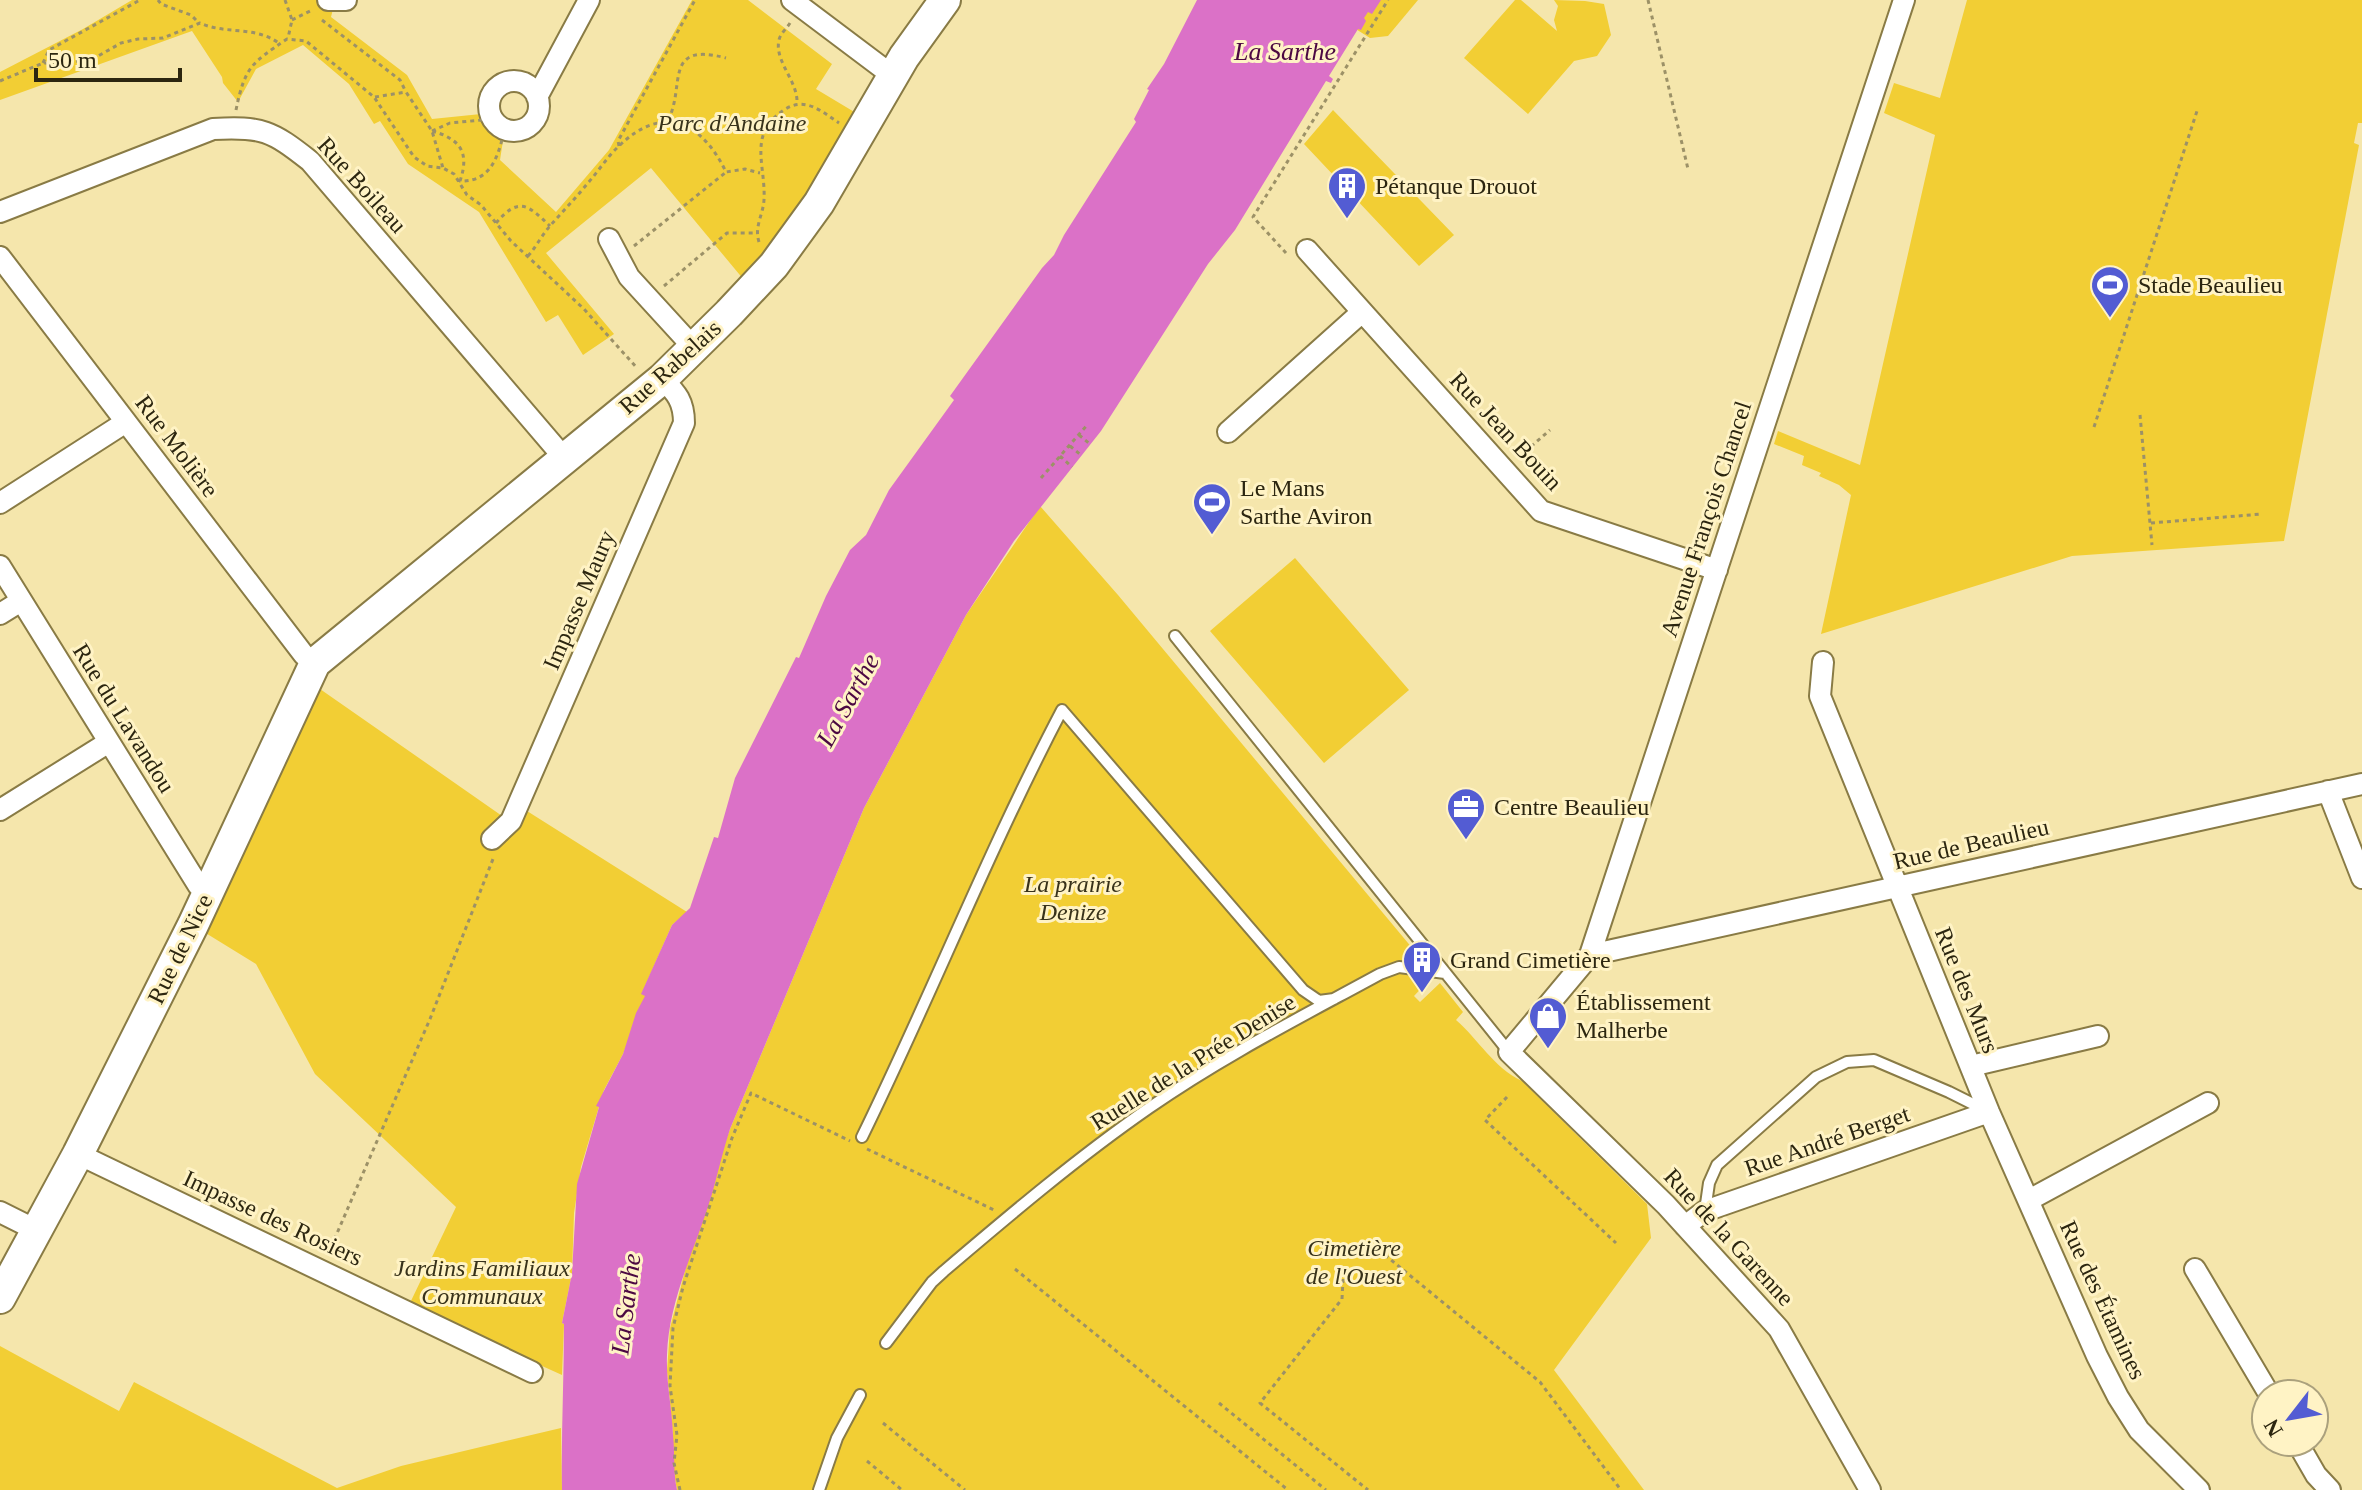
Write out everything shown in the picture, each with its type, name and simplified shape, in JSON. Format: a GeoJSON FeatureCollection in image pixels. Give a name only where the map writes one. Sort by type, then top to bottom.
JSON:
{"type":"FeatureCollection","features":[{"type":"Feature","properties":{"kind":"street"},"geometry":{"type":"LineString","coordinates":[[328,0],[346,0]]}},
{"type":"Feature","properties":{"kind":"street"},"geometry":{"type":"LineString","coordinates":[[537,97],[589,0]]}},
{"type":"Feature","properties":{"kind":"street","name":"Rue Rabelais"},"geometry":{"type":"LineString","coordinates":[[315,663],[657,382],[774,265],[819,203],[893,76],[945,0]]}},
{"type":"Feature","properties":{"kind":"street","name":"Avenue François Chancel"},"geometry":{"type":"LineString","coordinates":[[1509,1052],[1590,955],[1904,0]]}},
{"type":"Feature","properties":{"kind":"street"},"geometry":{"type":"LineString","coordinates":[[797,4],[893,76]]}},
{"type":"Feature","properties":{"kind":"street"},"geometry":{"type":"LineString","coordinates":[[503,84],[527,84],[539,105],[534,121],[521,130],[499,124],[489,103],[492,96],[503,84]]}},
{"type":"Feature","properties":{"kind":"street","name":"Rue Boileau"},"geometry":{"type":"LineString","coordinates":[[0,212],[213,129],[246,127],[279,137],[310,161],[565,459]]}},
{"type":"Feature","properties":{"kind":"street"},"geometry":{"type":"LineString","coordinates":[[609,239],[629,277],[694,348]]}},
{"type":"Feature","properties":{"kind":"street","name":"Rue Jean Bouin"},"geometry":{"type":"LineString","coordinates":[[1307,250],[1541,511],[1717,570]]}},
{"type":"Feature","properties":{"kind":"street","name":"Rue Molière"},"geometry":{"type":"LineString","coordinates":[[2,264],[304,655],[315,663]]}},
{"type":"Feature","properties":{"kind":"street"},"geometry":{"type":"LineString","coordinates":[[1228,432],[1362,312]]}},
{"type":"Feature","properties":{"kind":"street","name":"Impasse Maury"},"geometry":{"type":"LineString","coordinates":[[492,839],[511,821],[684,423],[684,407],[673,389],[657,382]]}},
{"type":"Feature","properties":{"kind":"street"},"geometry":{"type":"LineString","coordinates":[[0,503],[126,422]]}},
{"type":"Feature","properties":{"kind":"street","name":"Rue du Lavandou"},"geometry":{"type":"LineString","coordinates":[[0,566],[198,885],[207,894]]}},
{"type":"Feature","properties":{"kind":"street"},"geometry":{"type":"LineString","coordinates":[[0,614],[21,601]]}},
{"type":"Feature","properties":{"kind":"street","name":"Rue des Murs"},"geometry":{"type":"LineString","coordinates":[[1823,662],[1820,696],[1989,1112]]}},
{"type":"Feature","properties":{"kind":"street","name":"Rue de Nice"},"geometry":{"type":"LineString","coordinates":[[0,1298],[78,1154],[207,894],[315,663]]}},
{"type":"Feature","properties":{"kind":"street"},"geometry":{"type":"LineString","coordinates":[[0,810],[109,742]]}},
{"type":"Feature","properties":{"kind":"street","name":"Rue de Beaulieu"},"geometry":{"type":"LineString","coordinates":[[1590,955],[2362,784]]}},
{"type":"Feature","properties":{"kind":"street"},"geometry":{"type":"LineString","coordinates":[[2328,791],[2362,878]]}},
{"type":"Feature","properties":{"kind":"street"},"geometry":{"type":"LineString","coordinates":[[1971,1066],[2098,1036]]}},
{"type":"Feature","properties":{"kind":"street","name":"Rue de la Garenne"},"geometry":{"type":"LineString","coordinates":[[1509,1052],[1685,1226],[1779,1329],[1870,1490]]}},
{"type":"Feature","properties":{"kind":"street"},"geometry":{"type":"LineString","coordinates":[[2029,1200],[2208,1103]]}},
{"type":"Feature","properties":{"kind":"street","name":"Rue André Berget"},"geometry":{"type":"LineString","coordinates":[[1685,1226],[1705,1211],[1989,1112]]}},
{"type":"Feature","properties":{"kind":"street","name":"Rue des Étamines"},"geometry":{"type":"LineString","coordinates":[[1989,1112],[2118,1397],[2139,1430],[2199,1490]]}},
{"type":"Feature","properties":{"kind":"street","name":"Impasse des Rosiers"},"geometry":{"type":"LineString","coordinates":[[78,1154],[532,1372]]}},
{"type":"Feature","properties":{"kind":"street"},"geometry":{"type":"LineString","coordinates":[[0,1212],[36,1230]]}},
{"type":"Feature","properties":{"kind":"street"},"geometry":{"type":"LineString","coordinates":[[2195,1269],[2260,1378]]}},
{"type":"Feature","properties":{"kind":"street"},"geometry":{"type":"LineString","coordinates":[[2306,1458],[2330,1490]]}},
{"type":"Feature","properties":{"kind":"lane"},"geometry":{"type":"LineString","coordinates":[[1175,636],[1509,1052]]}},
{"type":"Feature","properties":{"kind":"lane"},"geometry":{"type":"LineString","coordinates":[[859,1142],[905,1049],[1032,767],[1062,710],[1303,990],[1319,1001],[1334,999]]}},
{"type":"Feature","properties":{"kind":"lane","name":"Ruelle de la Prée Denise"},"geometry":{"type":"LineString","coordinates":[[886,1343],[932,1282],[1062,1172],[1151,1106],[1273,1032],[1399,967],[1445,973]]}},
{"type":"Feature","properties":{"kind":"lane"},"geometry":{"type":"LineString","coordinates":[[1705,1211],[1709,1183],[1717,1165],[1816,1077],[1847,1062],[1874,1060],[1989,1112]]}},
{"type":"Feature","properties":{"kind":"lane"},"geometry":{"type":"LineString","coordinates":[[819,1490],[837,1438],[860,1395]]}},
{"type":"Feature","properties":{"kind":"path"},"geometry":{"type":"LineString","coordinates":[[43,63],[49,50],[140,0]]}},
{"type":"Feature","properties":{"kind":"path"},"geometry":{"type":"LineString","coordinates":[[158,0],[214,29],[241,29],[268,35],[280,44]]}},
{"type":"Feature","properties":{"kind":"path"},"geometry":{"type":"LineString","coordinates":[[231,128],[241,87],[251,65],[287,39],[292,20],[285,0]]}},
{"type":"Feature","properties":{"kind":"path"},"geometry":{"type":"LineString","coordinates":[[292,20],[309,12],[318,0]]}},
{"type":"Feature","properties":{"kind":"path"},"geometry":{"type":"LineString","coordinates":[[619,146],[618,141],[695,0]]}},
{"type":"Feature","properties":{"kind":"path"},"geometry":{"type":"LineString","coordinates":[[1307,250],[1295,261],[1253,217],[1388,0]]}},
{"type":"Feature","properties":{"kind":"path"},"geometry":{"type":"LineString","coordinates":[[1648,0],[1688,169]]}},
{"type":"Feature","properties":{"kind":"path"},"geometry":{"type":"LineString","coordinates":[[797,4],[779,38],[780,52],[797,92],[797,103]]}},
{"type":"Feature","properties":{"kind":"path"},"geometry":{"type":"LineString","coordinates":[[309,12],[400,80],[432,131],[443,168]]}},
{"type":"Feature","properties":{"kind":"path"},"geometry":{"type":"LineString","coordinates":[[0,81],[43,63],[93,59],[121,43],[163,38],[200,23]]}},
{"type":"Feature","properties":{"kind":"path"},"geometry":{"type":"LineString","coordinates":[[287,39],[306,41],[374,97],[414,157],[427,166],[443,168],[460,181],[467,195],[481,205],[495,224],[657,382]]}},
{"type":"Feature","properties":{"kind":"path"},"geometry":{"type":"LineString","coordinates":[[668,120],[678,72],[689,58],[704,52],[726,58]]}},
{"type":"Feature","properties":{"kind":"path"},"geometry":{"type":"LineString","coordinates":[[374,97],[406,92]]}},
{"type":"Feature","properties":{"kind":"path"},"geometry":{"type":"LineString","coordinates":[[774,265],[760,247],[756,233],[764,200],[760,173],[766,128],[777,115],[797,103],[805,103],[858,135]]}},
{"type":"Feature","properties":{"kind":"path"},"geometry":{"type":"LineString","coordinates":[[2094,427],[2197,111]]}},
{"type":"Feature","properties":{"kind":"path"},"geometry":{"type":"LineString","coordinates":[[528,256],[619,146],[636,132],[668,120],[691,128],[705,137],[726,172]]}},
{"type":"Feature","properties":{"kind":"path"},"geometry":{"type":"LineString","coordinates":[[432,131],[450,123],[499,124],[496,162],[490,171],[468,181],[460,181]]}},
{"type":"Feature","properties":{"kind":"path"},"geometry":{"type":"LineString","coordinates":[[432,131],[449,136],[462,151],[466,159],[460,181]]}},
{"type":"Feature","properties":{"kind":"path"},"geometry":{"type":"LineString","coordinates":[[619,258],[726,172],[745,169],[760,173]]}},
{"type":"Feature","properties":{"kind":"path"},"geometry":{"type":"LineString","coordinates":[[495,224],[508,209],[521,205],[532,209],[550,226]]}},
{"type":"Feature","properties":{"kind":"path"},"geometry":{"type":"LineString","coordinates":[[648,299],[727,233],[756,233]]}},
{"type":"Feature","properties":{"kind":"path"},"geometry":{"type":"LineString","coordinates":[[2140,415],[2152,545]]}},
{"type":"Feature","properties":{"kind":"path"},"geometry":{"type":"LineString","coordinates":[[1041,478],[1088,424]]}},
{"type":"Feature","properties":{"kind":"path"},"geometry":{"type":"LineString","coordinates":[[1504,470],[1550,430]]}},
{"type":"Feature","properties":{"kind":"path"},"geometry":{"type":"LineString","coordinates":[[1079,435],[1090,444]]}},
{"type":"Feature","properties":{"kind":"path"},"geometry":{"type":"LineString","coordinates":[[1070,446],[1081,455]]}},
{"type":"Feature","properties":{"kind":"path"},"geometry":{"type":"LineString","coordinates":[[1060,456],[1072,467]]}},
{"type":"Feature","properties":{"kind":"path"},"geometry":{"type":"LineString","coordinates":[[2150,523],[2262,514]]}},
{"type":"Feature","properties":{"kind":"path"},"geometry":{"type":"LineString","coordinates":[[322,1269],[493,864],[492,839]]}},
{"type":"Feature","properties":{"kind":"path"},"geometry":{"type":"LineString","coordinates":[[680,1490],[674,1463],[677,1435],[670,1386],[673,1328],[683,1287],[732,1138],[751,1093],[859,1142],[1008,1217]]}},
{"type":"Feature","properties":{"kind":"path"},"geometry":{"type":"LineString","coordinates":[[1507,1097],[1485,1120],[1616,1243]]}},
{"type":"Feature","properties":{"kind":"path"},"geometry":{"type":"LineString","coordinates":[[1361,1255],[1385,1255],[1540,1382],[1621,1490]]}},
{"type":"Feature","properties":{"kind":"path"},"geometry":{"type":"LineString","coordinates":[[1015,1269],[1288,1490]]}},
{"type":"Feature","properties":{"kind":"path"},"geometry":{"type":"LineString","coordinates":[[1343,1279],[1342,1299],[1260,1403],[1368,1490]]}},
{"type":"Feature","properties":{"kind":"path"},"geometry":{"type":"LineString","coordinates":[[1219,1403],[1326,1490]]}},
{"type":"Feature","properties":{"kind":"path"},"geometry":{"type":"LineString","coordinates":[[883,1423],[965,1490]]}},
{"type":"Feature","properties":{"kind":"path"},"geometry":{"type":"LineString","coordinates":[[867,1461],[902,1490]]}},
{"type":"Feature","properties":{"kind":"green space","name":"Parc d'Andaine"},"geometry":{"type":"Polygon","coordinates":[[[132,0],[325,0],[334,5],[331,17],[407,75],[432,119],[481,114],[504,134],[500,160],[556,212],[609,150],[692,0],[748,0],[832,64],[816,89],[856,113],[799,208],[744,280],[651,168],[546,253],[614,334],[583,355],[558,315],[546,322],[479,212],[408,164],[380,121],[374,124],[349,84],[303,45],[256,69],[238,102],[192,31],[0,100],[0,72],[132,0]]]}},
{"type":"Feature","properties":{"kind":"green space"},"geometry":{"type":"Polygon","coordinates":[[[1344,0],[1418,0],[1388,36],[1370,38],[1351,26],[1344,0]]]}},
{"type":"Feature","properties":{"kind":"green space"},"geometry":{"type":"Polygon","coordinates":[[[1515,0],[1521,0],[1557,31],[1554,20],[1558,6],[1554,0],[1604,4],[1611,35],[1597,56],[1574,61],[1528,114],[1464,58],[1515,0]]]}},
{"type":"Feature","properties":{"kind":"green space","name":"Stade Beaulieu"},"geometry":{"type":"Polygon","coordinates":[[[1967,0],[2362,0],[2362,123],[2358,123],[2354,143],[2359,145],[2284,541],[2072,556],[1821,634],[1851,495],[1839,485],[1819,476],[1821,473],[1802,465],[1804,456],[1774,444],[1778,431],[1860,465],[1935,135],[1884,113],[1894,83],[1940,98],[1967,0]]]}},
{"type":"Feature","properties":{"kind":"green space"},"geometry":{"type":"Polygon","coordinates":[[[1333,110],[1454,235],[1419,266],[1304,144],[1333,110]]]}},
{"type":"Feature","properties":{"kind":"green space"},"geometry":{"type":"Polygon","coordinates":[[[1040,506],[1423,961],[1423,978],[1429,980],[1414,996],[1420,1002],[1440,983],[1463,1012],[1456,1020],[1494,1061],[1522,1081],[1647,1204],[1651,1238],[1554,1370],[1644,1490],[677,1490],[672,1463],[673,1435],[667,1371],[670,1328],[692,1244],[711,1195],[730,1129],[864,808],[966,615],[1040,506]]]}},
{"type":"Feature","properties":{"kind":"green space"},"geometry":{"type":"Polygon","coordinates":[[[1295,558],[1409,690],[1324,763],[1210,631],[1295,558]]]}},
{"type":"Feature","properties":{"kind":"green space","name":"Jardins Familiaux Communaux"},"geometry":{"type":"Polygon","coordinates":[[[320,689],[518,827],[527,811],[687,912],[672,925],[642,993],[646,996],[623,1054],[604,1090],[581,1167],[574,1213],[572,1273],[562,1323],[562,1375],[410,1303],[456,1207],[315,1074],[256,964],[204,932],[320,689]]]}},
{"type":"Feature","properties":{"kind":"green space"},"geometry":{"type":"Polygon","coordinates":[[[0,1346],[119,1411],[134,1382],[337,1488],[401,1466],[561,1428],[562,1490],[0,1490],[0,1346]]]}},
{"type":"Feature","properties":{"kind":"water","name":"La Sarthe"},"geometry":{"type":"Polygon","coordinates":[[[1197,0],[1381,0],[1372,14],[1368,12],[1364,18],[1366,21],[1361,30],[1358,29],[1329,76],[1333,79],[1331,83],[1326,81],[1235,230],[1208,264],[1101,431],[1014,541],[966,615],[864,808],[730,1129],[712,1194],[678,1293],[669,1334],[667,1365],[677,1490],[562,1490],[562,1323],[572,1273],[577,1184],[599,1107],[596,1106],[623,1054],[645,996],[641,994],[672,925],[690,908],[714,837],[718,838],[735,778],[796,657],[799,658],[850,550],[866,535],[889,490],[954,400],[950,396],[1054,255],[1136,122],[1134,119],[1147,89],[1164,64],[1197,0]]]}},
{"type":"Feature","properties":{"kind":"place","name":"Pétanque Drouot"},"geometry":{"type":"Point","coordinates":[1347,220]}},
{"type":"Feature","properties":{"kind":"place","name":"Stade Beaulieu"},"geometry":{"type":"Point","coordinates":[2110,319]}},
{"type":"Feature","properties":{"kind":"place","name":"Le Mans Sarthe Aviron"},"geometry":{"type":"Point","coordinates":[1212,536]}},
{"type":"Feature","properties":{"kind":"place","name":"Centre Beaulieu"},"geometry":{"type":"Point","coordinates":[1466,841]}},
{"type":"Feature","properties":{"kind":"place","name":"Grand Cimetière"},"geometry":{"type":"Point","coordinates":[1422,994]}},
{"type":"Feature","properties":{"kind":"place","name":"Établissement Malherbe"},"geometry":{"type":"Point","coordinates":[1548,1050]}},
{"type":"Feature","properties":{"kind":"park label","name":"La prairie Denize"},"geometry":{"type":"Point","coordinates":[1073,898]}},
{"type":"Feature","properties":{"kind":"park label","name":"Cimetière de l'Ouest"},"geometry":{"type":"Point","coordinates":[1354,1262]}}]}
